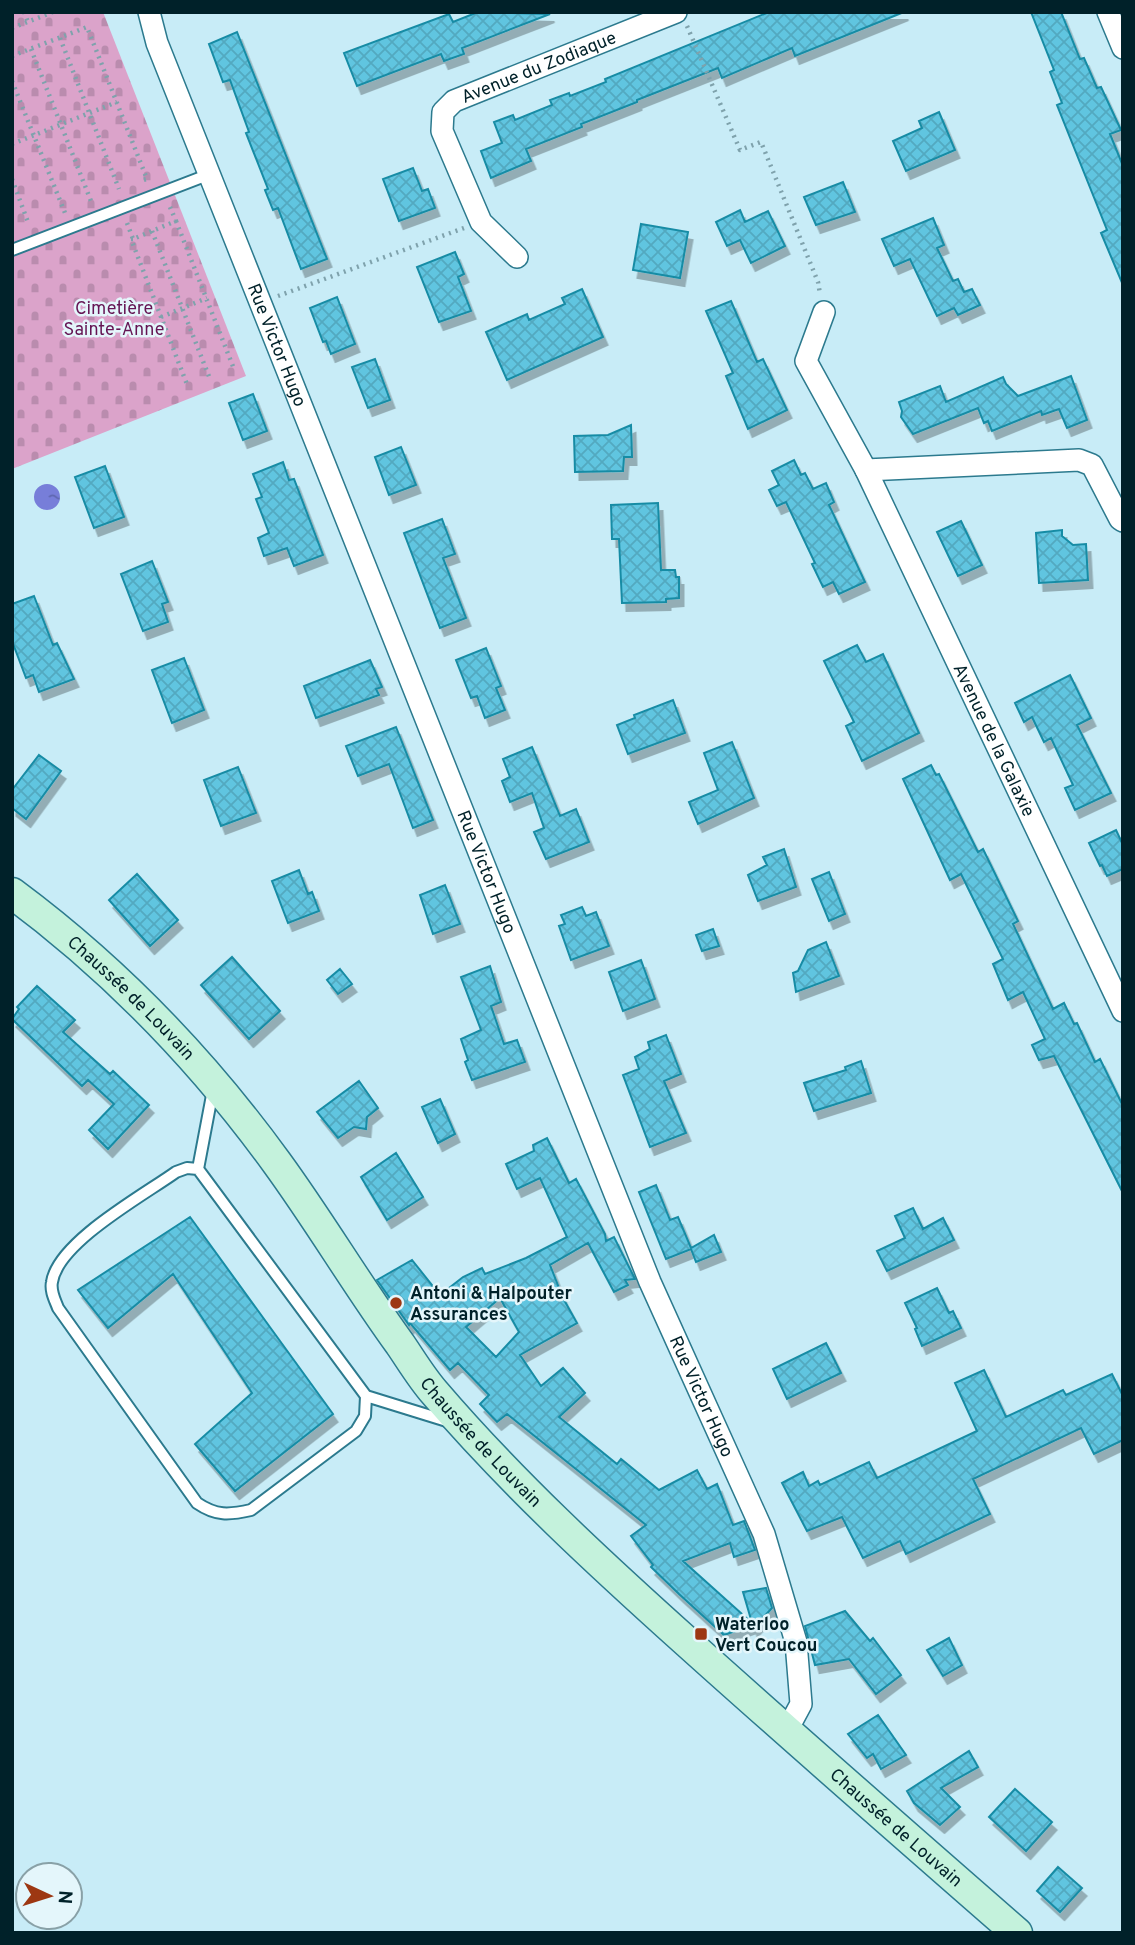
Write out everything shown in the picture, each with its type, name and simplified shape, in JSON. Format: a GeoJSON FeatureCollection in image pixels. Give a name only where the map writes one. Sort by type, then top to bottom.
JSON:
{"type":"FeatureCollection","features":[{"type":"Feature","properties":{"kind":"main road","name":"Chaussée de Louvain"},"geometry":{"type":"LineString","coordinates":[[12,893],[59,928],[155,1017],[214,1083],[278,1164],[358,1287],[431,1389],[494,1460],[632,1593],[786,1732],[1017,1933]]}},
{"type":"Feature","properties":{"kind":"street","name":"Rue Victor Hugo"},"geometry":{"type":"LineString","coordinates":[[149,12],[158,43],[650,1282],[764,1534],[796,1642],[801,1704],[786,1732]]}},
{"type":"Feature","properties":{"kind":"street"},"geometry":{"type":"LineString","coordinates":[[1108,12],[1123,48]]}},
{"type":"Feature","properties":{"kind":"street","name":"Avenue du Zodiaque"},"geometry":{"type":"LineString","coordinates":[[517,257],[481,222],[442,131],[443,112],[454,100],[681,19]]}},
{"type":"Feature","properties":{"kind":"street","name":"Avenue de la Galaxie"},"geometry":{"type":"LineString","coordinates":[[824,312],[806,361],[866,470],[1123,1011]]}},
{"type":"Feature","properties":{"kind":"street"},"geometry":{"type":"LineString","coordinates":[[866,470],[1079,460],[1092,465],[1119,519],[1123,521]]}},
{"type":"Feature","properties":{"kind":"lane"},"geometry":{"type":"LineString","coordinates":[[12,250],[210,174]]}},
{"type":"Feature","properties":{"kind":"lane"},"geometry":{"type":"LineString","coordinates":[[214,1083],[198,1169],[366,1396],[465,1426]]}},
{"type":"Feature","properties":{"kind":"lane"},"geometry":{"type":"LineString","coordinates":[[198,1169],[187,1168],[176,1172],[83,1237],[66,1253],[52,1282],[58,1308],[197,1503],[219,1514],[251,1510],[356,1431],[365,1416],[366,1396]]}},
{"type":"Feature","properties":{"kind":"path"},"geometry":{"type":"LineString","coordinates":[[24,12],[27,22]]}},
{"type":"Feature","properties":{"kind":"path"},"geometry":{"type":"LineString","coordinates":[[12,28],[53,12]]}},
{"type":"Feature","properties":{"kind":"path"},"geometry":{"type":"LineString","coordinates":[[681,19],[740,150],[761,142],[812,267]]}},
{"type":"Feature","properties":{"kind":"path"},"geometry":{"type":"LineString","coordinates":[[12,56],[87,27],[147,179],[138,182]]}},
{"type":"Feature","properties":{"kind":"path"},"geometry":{"type":"LineString","coordinates":[[60,38],[120,189]]}},
{"type":"Feature","properties":{"kind":"path"},"geometry":{"type":"LineString","coordinates":[[31,49],[91,201]]}},
{"type":"Feature","properties":{"kind":"path"},"geometry":{"type":"LineString","coordinates":[[12,81],[70,228]]}},
{"type":"Feature","properties":{"kind":"path"},"geometry":{"type":"LineString","coordinates":[[12,144],[117,102]]}},
{"type":"Feature","properties":{"kind":"path"},"geometry":{"type":"LineString","coordinates":[[12,179],[30,225]]}},
{"type":"Feature","properties":{"kind":"path"},"geometry":{"type":"LineString","coordinates":[[110,193],[129,186]]}},
{"type":"Feature","properties":{"kind":"path"},"geometry":{"type":"LineString","coordinates":[[164,192],[234,369]]}},
{"type":"Feature","properties":{"kind":"path"},"geometry":{"type":"LineString","coordinates":[[82,204],[101,197]]}},
{"type":"Feature","properties":{"kind":"path"},"geometry":{"type":"LineString","coordinates":[[64,212],[73,208]]}},
{"type":"Feature","properties":{"kind":"path"},"geometry":{"type":"LineString","coordinates":[[121,209],[188,387]]}},
{"type":"Feature","properties":{"kind":"path"},"geometry":{"type":"LineString","coordinates":[[133,239],[176,221]]}},
{"type":"Feature","properties":{"kind":"path"},"geometry":{"type":"LineString","coordinates":[[261,302],[481,222]]}},
{"type":"Feature","properties":{"kind":"path"},"geometry":{"type":"LineString","coordinates":[[152,231],[210,379]]}},
{"type":"Feature","properties":{"kind":"path"},"geometry":{"type":"LineString","coordinates":[[161,317],[207,298]]}},
{"type":"Feature","properties":{"kind":"green space","name":"Cimetière Sainte-Anne"},"geometry":{"type":"Polygon","coordinates":[[[12,12],[103,12],[246,376],[12,469],[12,12]]]}},
{"type":"Feature","properties":{"kind":"water"},"geometry":{"type":"Polygon","coordinates":[[[47,484],[56,488],[60,497],[56,506],[47,510],[38,506],[34,497],[38,488],[47,484]]]}},
{"type":"Feature","properties":{"kind":"building"},"geometry":{"type":"Polygon","coordinates":[[[478,12],[550,14],[462,48],[464,54],[444,61],[441,54],[357,86],[344,53],[449,14],[453,22],[478,12]]]}},
{"type":"Feature","properties":{"kind":"building"},"geometry":{"type":"Polygon","coordinates":[[[769,12],[904,12],[795,56],[792,48],[722,78],[718,68],[637,100],[581,124],[582,127],[526,149],[531,161],[491,178],[481,151],[502,143],[494,122],[513,115],[515,120],[552,105],[550,100],[569,93],[570,96],[606,82],[605,79],[769,12]]]}},
{"type":"Feature","properties":{"kind":"building"},"geometry":{"type":"Polygon","coordinates":[[[1031,12],[1061,12],[1080,59],[1084,58],[1097,88],[1101,87],[1121,130],[1110,134],[1123,166],[1123,285],[1101,233],[1107,230],[1057,105],[1062,103],[1050,72],[1054,70],[1031,12]]]}},
{"type":"Feature","properties":{"kind":"building"},"geometry":{"type":"Polygon","coordinates":[[[237,32],[327,259],[301,269],[278,208],[273,210],[265,190],[268,189],[246,133],[249,132],[230,80],[223,82],[209,44],[237,32]]]}},
{"type":"Feature","properties":{"kind":"building"},"geometry":{"type":"Polygon","coordinates":[[[939,112],[955,150],[906,171],[893,141],[922,128],[919,121],[939,112]]]}},
{"type":"Feature","properties":{"kind":"building"},"geometry":{"type":"Polygon","coordinates":[[[413,168],[422,191],[428,189],[435,208],[399,221],[383,179],[413,168]]]}},
{"type":"Feature","properties":{"kind":"building"},"geometry":{"type":"Polygon","coordinates":[[[843,182],[855,212],[816,225],[804,197],[843,182]]]}},
{"type":"Feature","properties":{"kind":"building"},"geometry":{"type":"Polygon","coordinates":[[[740,210],[745,222],[768,211],[785,246],[751,263],[740,240],[727,246],[716,222],[740,210]]]}},
{"type":"Feature","properties":{"kind":"building"},"geometry":{"type":"Polygon","coordinates":[[[933,218],[944,245],[937,248],[953,281],[958,279],[964,292],[972,289],[980,305],[958,315],[954,308],[937,316],[910,259],[894,266],[882,239],[933,218]]]}},
{"type":"Feature","properties":{"kind":"building"},"geometry":{"type":"Polygon","coordinates":[[[641,224],[688,232],[680,278],[633,270],[641,224]]]}},
{"type":"Feature","properties":{"kind":"building"},"geometry":{"type":"Polygon","coordinates":[[[455,252],[464,274],[458,277],[471,311],[439,322],[417,267],[455,252]]]}},
{"type":"Feature","properties":{"kind":"building"},"geometry":{"type":"Polygon","coordinates":[[[582,289],[603,337],[507,380],[486,332],[527,314],[529,320],[565,304],[562,298],[582,289]]]}},
{"type":"Feature","properties":{"kind":"building"},"geometry":{"type":"Polygon","coordinates":[[[337,297],[355,344],[331,354],[326,341],[323,342],[310,308],[337,297]]]}},
{"type":"Feature","properties":{"kind":"building"},"geometry":{"type":"Polygon","coordinates":[[[731,301],[757,362],[763,359],[787,410],[748,429],[726,376],[733,373],[706,311],[731,301]]]}},
{"type":"Feature","properties":{"kind":"building"},"geometry":{"type":"Polygon","coordinates":[[[375,359],[390,400],[368,408],[352,367],[375,359]]]}},
{"type":"Feature","properties":{"kind":"building"},"geometry":{"type":"Polygon","coordinates":[[[1071,376],[1087,420],[1067,428],[1059,409],[1042,415],[1041,411],[992,431],[988,421],[984,423],[978,408],[913,434],[901,417],[899,402],[940,386],[946,402],[1003,377],[1018,396],[1071,376]]]}},
{"type":"Feature","properties":{"kind":"building"},"geometry":{"type":"Polygon","coordinates":[[[253,394],[267,431],[243,440],[229,403],[253,394]]]}},
{"type":"Feature","properties":{"kind":"building"},"geometry":{"type":"Polygon","coordinates":[[[631,425],[632,457],[624,457],[623,471],[575,472],[574,436],[608,435],[631,425]]]}},
{"type":"Feature","properties":{"kind":"building"},"geometry":{"type":"Polygon","coordinates":[[[401,447],[416,485],[389,495],[375,457],[401,447]]]}},
{"type":"Feature","properties":{"kind":"building"},"geometry":{"type":"Polygon","coordinates":[[[794,460],[801,475],[805,473],[813,489],[826,483],[834,502],[829,505],[865,582],[839,594],[833,582],[823,587],[812,564],[815,563],[786,502],[777,506],[769,490],[779,485],[772,471],[794,460]]]}},
{"type":"Feature","properties":{"kind":"building"},"geometry":{"type":"Polygon","coordinates":[[[283,462],[289,480],[294,479],[323,555],[294,566],[287,548],[264,556],[258,538],[269,533],[256,499],[262,497],[253,474],[283,462]]]}},
{"type":"Feature","properties":{"kind":"building"},"geometry":{"type":"Polygon","coordinates":[[[105,466],[124,517],[94,528],[75,477],[105,466]]]}},
{"type":"Feature","properties":{"kind":"building"},"geometry":{"type":"Polygon","coordinates":[[[658,503],[661,570],[675,570],[676,577],[679,577],[679,598],[666,599],[666,602],[622,603],[619,539],[612,539],[611,505],[658,503]]]}},
{"type":"Feature","properties":{"kind":"building"},"geometry":{"type":"Polygon","coordinates":[[[442,519],[455,554],[443,558],[466,618],[440,628],[404,533],[442,519]]]}},
{"type":"Feature","properties":{"kind":"building"},"geometry":{"type":"Polygon","coordinates":[[[961,521],[982,565],[958,576],[937,532],[961,521]]]}},
{"type":"Feature","properties":{"kind":"building"},"geometry":{"type":"Polygon","coordinates":[[[1062,530],[1062,536],[1073,545],[1086,544],[1088,580],[1039,583],[1036,533],[1062,530]]]}},
{"type":"Feature","properties":{"kind":"building"},"geometry":{"type":"Polygon","coordinates":[[[152,561],[168,602],[162,604],[168,622],[143,631],[121,574],[152,561]]]}},
{"type":"Feature","properties":{"kind":"building"},"geometry":{"type":"Polygon","coordinates":[[[34,596],[53,645],[57,643],[74,679],[39,692],[33,675],[26,678],[12,641],[12,604],[34,596]]]}},
{"type":"Feature","properties":{"kind":"building"},"geometry":{"type":"Polygon","coordinates":[[[857,645],[866,662],[883,654],[919,733],[862,761],[846,726],[854,722],[824,661],[857,645]]]}},
{"type":"Feature","properties":{"kind":"building"},"geometry":{"type":"Polygon","coordinates":[[[486,648],[501,686],[496,688],[505,710],[485,718],[477,696],[471,698],[456,660],[486,648]]]}},
{"type":"Feature","properties":{"kind":"building"},"geometry":{"type":"Polygon","coordinates":[[[184,658],[204,710],[172,723],[152,670],[184,658]]]}},
{"type":"Feature","properties":{"kind":"building"},"geometry":{"type":"Polygon","coordinates":[[[370,660],[382,687],[376,689],[379,695],[316,718],[304,686],[370,660]]]}},
{"type":"Feature","properties":{"kind":"building"},"geometry":{"type":"Polygon","coordinates":[[[1070,675],[1091,718],[1077,725],[1111,793],[1075,810],[1065,788],[1073,785],[1051,738],[1044,742],[1032,717],[1024,722],[1015,703],[1070,675]]]}},
{"type":"Feature","properties":{"kind":"building"},"geometry":{"type":"Polygon","coordinates":[[[673,700],[685,733],[628,754],[617,725],[635,718],[634,715],[673,700]]]}},
{"type":"Feature","properties":{"kind":"building"},"geometry":{"type":"Polygon","coordinates":[[[396,727],[433,820],[413,828],[389,764],[358,776],[346,746],[396,727]]]}},
{"type":"Feature","properties":{"kind":"building"},"geometry":{"type":"Polygon","coordinates":[[[732,742],[754,798],[698,824],[689,802],[718,790],[704,753],[732,742]]]}},
{"type":"Feature","properties":{"kind":"building"},"geometry":{"type":"Polygon","coordinates":[[[532,747],[560,816],[576,809],[589,842],[546,859],[534,832],[544,828],[532,793],[510,802],[502,781],[510,777],[503,759],[532,747]]]}},
{"type":"Feature","properties":{"kind":"building"},"geometry":{"type":"Polygon","coordinates":[[[39,755],[61,771],[26,819],[12,808],[12,790],[39,755]]]}},
{"type":"Feature","properties":{"kind":"building"},"geometry":{"type":"Polygon","coordinates":[[[931,765],[936,775],[939,774],[978,852],[983,849],[1018,921],[1013,924],[1053,1009],[1064,1003],[1074,1024],[1077,1023],[1095,1062],[1100,1059],[1123,1106],[1123,1193],[1054,1056],[1039,1060],[1032,1045],[1045,1039],[1023,992],[1008,1000],[993,964],[1003,959],[961,874],[950,880],[903,779],[931,765]]]}},
{"type":"Feature","properties":{"kind":"building"},"geometry":{"type":"Polygon","coordinates":[[[238,767],[256,813],[221,826],[204,780],[238,767]]]}},
{"type":"Feature","properties":{"kind":"building"},"geometry":{"type":"Polygon","coordinates":[[[1116,830],[1123,845],[1123,869],[1107,876],[1089,843],[1116,830]]]}},
{"type":"Feature","properties":{"kind":"building"},"geometry":{"type":"Polygon","coordinates":[[[784,849],[796,887],[758,901],[748,875],[767,865],[763,857],[784,849]]]}},
{"type":"Feature","properties":{"kind":"building"},"geometry":{"type":"Polygon","coordinates":[[[299,870],[308,894],[312,892],[319,911],[288,923],[272,881],[299,870]]]}},
{"type":"Feature","properties":{"kind":"building"},"geometry":{"type":"Polygon","coordinates":[[[829,872],[845,914],[829,921],[812,879],[829,872]]]}},
{"type":"Feature","properties":{"kind":"building"},"geometry":{"type":"Polygon","coordinates":[[[137,874],[178,920],[150,946],[109,900],[137,874]]]}},
{"type":"Feature","properties":{"kind":"building"},"geometry":{"type":"Polygon","coordinates":[[[445,885],[460,924],[433,934],[420,895],[445,885]]]}},
{"type":"Feature","properties":{"kind":"building"},"geometry":{"type":"Polygon","coordinates":[[[582,907],[586,916],[596,912],[609,946],[571,960],[559,926],[565,924],[561,915],[582,907]]]}},
{"type":"Feature","properties":{"kind":"building"},"geometry":{"type":"Polygon","coordinates":[[[713,929],[719,946],[702,951],[696,935],[713,929]]]}},
{"type":"Feature","properties":{"kind":"building"},"geometry":{"type":"Polygon","coordinates":[[[826,942],[839,976],[796,992],[793,973],[798,971],[808,950],[826,942]]]}},
{"type":"Feature","properties":{"kind":"building"},"geometry":{"type":"Polygon","coordinates":[[[232,957],[280,1011],[249,1039],[201,985],[232,957]]]}},
{"type":"Feature","properties":{"kind":"building"},"geometry":{"type":"Polygon","coordinates":[[[641,960],[655,999],[623,1011],[609,972],[641,960]]]}},
{"type":"Feature","properties":{"kind":"building"},"geometry":{"type":"Polygon","coordinates":[[[490,966],[501,1002],[491,1006],[504,1044],[517,1040],[525,1062],[472,1080],[461,1039],[481,1030],[461,977],[490,966]]]}},
{"type":"Feature","properties":{"kind":"building"},"geometry":{"type":"Polygon","coordinates":[[[340,969],[352,984],[338,994],[327,980],[340,969]]]}},
{"type":"Feature","properties":{"kind":"building"},"geometry":{"type":"Polygon","coordinates":[[[37,986],[75,1020],[63,1032],[110,1074],[113,1071],[149,1105],[108,1149],[89,1130],[114,1104],[88,1080],[82,1086],[12,1019],[19,1009],[17,1007],[37,986]]]}},
{"type":"Feature","properties":{"kind":"building"},"geometry":{"type":"Polygon","coordinates":[[[666,1035],[681,1074],[664,1081],[686,1133],[650,1147],[623,1075],[639,1069],[635,1057],[650,1049],[648,1042],[666,1035]]]}},
{"type":"Feature","properties":{"kind":"building"},"geometry":{"type":"Polygon","coordinates":[[[861,1061],[871,1093],[814,1111],[804,1083],[846,1070],[845,1067],[861,1061]]]}},
{"type":"Feature","properties":{"kind":"building"},"geometry":{"type":"Polygon","coordinates":[[[359,1081],[378,1108],[367,1117],[366,1129],[354,1127],[338,1138],[317,1112],[359,1081]]]}},
{"type":"Feature","properties":{"kind":"building"},"geometry":{"type":"Polygon","coordinates":[[[440,1099],[455,1134],[438,1143],[422,1107],[440,1099]]]}},
{"type":"Feature","properties":{"kind":"building"},"geometry":{"type":"Polygon","coordinates":[[[547,1138],[569,1183],[576,1179],[605,1234],[606,1241],[614,1237],[635,1279],[625,1280],[628,1285],[614,1292],[588,1243],[550,1265],[563,1298],[577,1323],[520,1355],[541,1386],[563,1368],[585,1393],[559,1417],[617,1464],[621,1459],[659,1490],[697,1470],[707,1489],[717,1484],[733,1525],[744,1521],[755,1550],[734,1557],[730,1543],[683,1561],[752,1623],[743,1592],[766,1588],[772,1608],[753,1629],[752,1625],[724,1635],[679,1594],[651,1567],[653,1565],[631,1536],[646,1525],[507,1414],[497,1422],[480,1404],[489,1395],[458,1363],[450,1370],[410,1323],[409,1325],[377,1280],[412,1260],[440,1295],[463,1277],[482,1268],[485,1274],[526,1258],[567,1237],[540,1178],[517,1189],[506,1164],[534,1151],[533,1145],[547,1138]],[[500,1298],[466,1327],[496,1357],[519,1332],[500,1298]]]}},
{"type":"Feature","properties":{"kind":"building"},"geometry":{"type":"Polygon","coordinates":[[[396,1153],[423,1197],[387,1220],[361,1177],[396,1153]]]}},
{"type":"Feature","properties":{"kind":"building"},"geometry":{"type":"Polygon","coordinates":[[[656,1185],[670,1220],[678,1217],[691,1248],[714,1235],[721,1252],[696,1262],[691,1249],[666,1259],[639,1192],[656,1185]]]}},
{"type":"Feature","properties":{"kind":"building"},"geometry":{"type":"Polygon","coordinates":[[[913,1208],[923,1229],[943,1218],[954,1240],[887,1271],[877,1251],[905,1238],[895,1216],[913,1208]]]}},
{"type":"Feature","properties":{"kind":"building"},"geometry":{"type":"Polygon","coordinates":[[[190,1217],[333,1414],[235,1491],[195,1444],[252,1393],[173,1274],[108,1328],[78,1290],[190,1217]]]}},
{"type":"Feature","properties":{"kind":"building"},"geometry":{"type":"Polygon","coordinates":[[[937,1288],[949,1313],[953,1311],[961,1328],[922,1346],[905,1303],[937,1288]]]}},
{"type":"Feature","properties":{"kind":"building"},"geometry":{"type":"Polygon","coordinates":[[[826,1343],[841,1373],[787,1399],[773,1369],[826,1343]]]}},
{"type":"Feature","properties":{"kind":"building"},"geometry":{"type":"Polygon","coordinates":[[[984,1370],[1006,1417],[1063,1390],[1066,1395],[1112,1374],[1123,1396],[1123,1440],[1094,1454],[1081,1428],[973,1479],[990,1514],[906,1554],[900,1541],[863,1558],[842,1517],[807,1531],[782,1483],[803,1472],[809,1486],[818,1481],[820,1485],[869,1462],[877,1478],[977,1431],[955,1383],[984,1370]]]}},
{"type":"Feature","properties":{"kind":"building"},"geometry":{"type":"Polygon","coordinates":[[[845,1611],[870,1641],[873,1638],[901,1675],[876,1694],[849,1659],[815,1665],[805,1626],[845,1611]]]}},
{"type":"Feature","properties":{"kind":"building"},"geometry":{"type":"Polygon","coordinates":[[[949,1638],[962,1665],[943,1676],[927,1650],[949,1638]]]}},
{"type":"Feature","properties":{"kind":"building"},"geometry":{"type":"Polygon","coordinates":[[[878,1715],[906,1755],[881,1769],[873,1754],[867,1758],[848,1734],[878,1715]]]}},
{"type":"Feature","properties":{"kind":"building"},"geometry":{"type":"Polygon","coordinates":[[[969,1751],[978,1767],[941,1788],[960,1807],[940,1825],[914,1803],[907,1791],[969,1751]]]}},
{"type":"Feature","properties":{"kind":"building"},"geometry":{"type":"Polygon","coordinates":[[[1015,1789],[1052,1822],[1026,1851],[989,1817],[1015,1789]]]}},
{"type":"Feature","properties":{"kind":"building"},"geometry":{"type":"Polygon","coordinates":[[[1058,1867],[1082,1888],[1060,1912],[1037,1891],[1058,1867]]]}},
{"type":"Feature","properties":{"kind":"place","name":"Antoni & Halpouter Assurances"},"geometry":{"type":"Point","coordinates":[396,1303]}},
{"type":"Feature","properties":{"kind":"place","name":"Waterloo Vert Coucou"},"geometry":{"type":"Point","coordinates":[701,1634]}}]}
